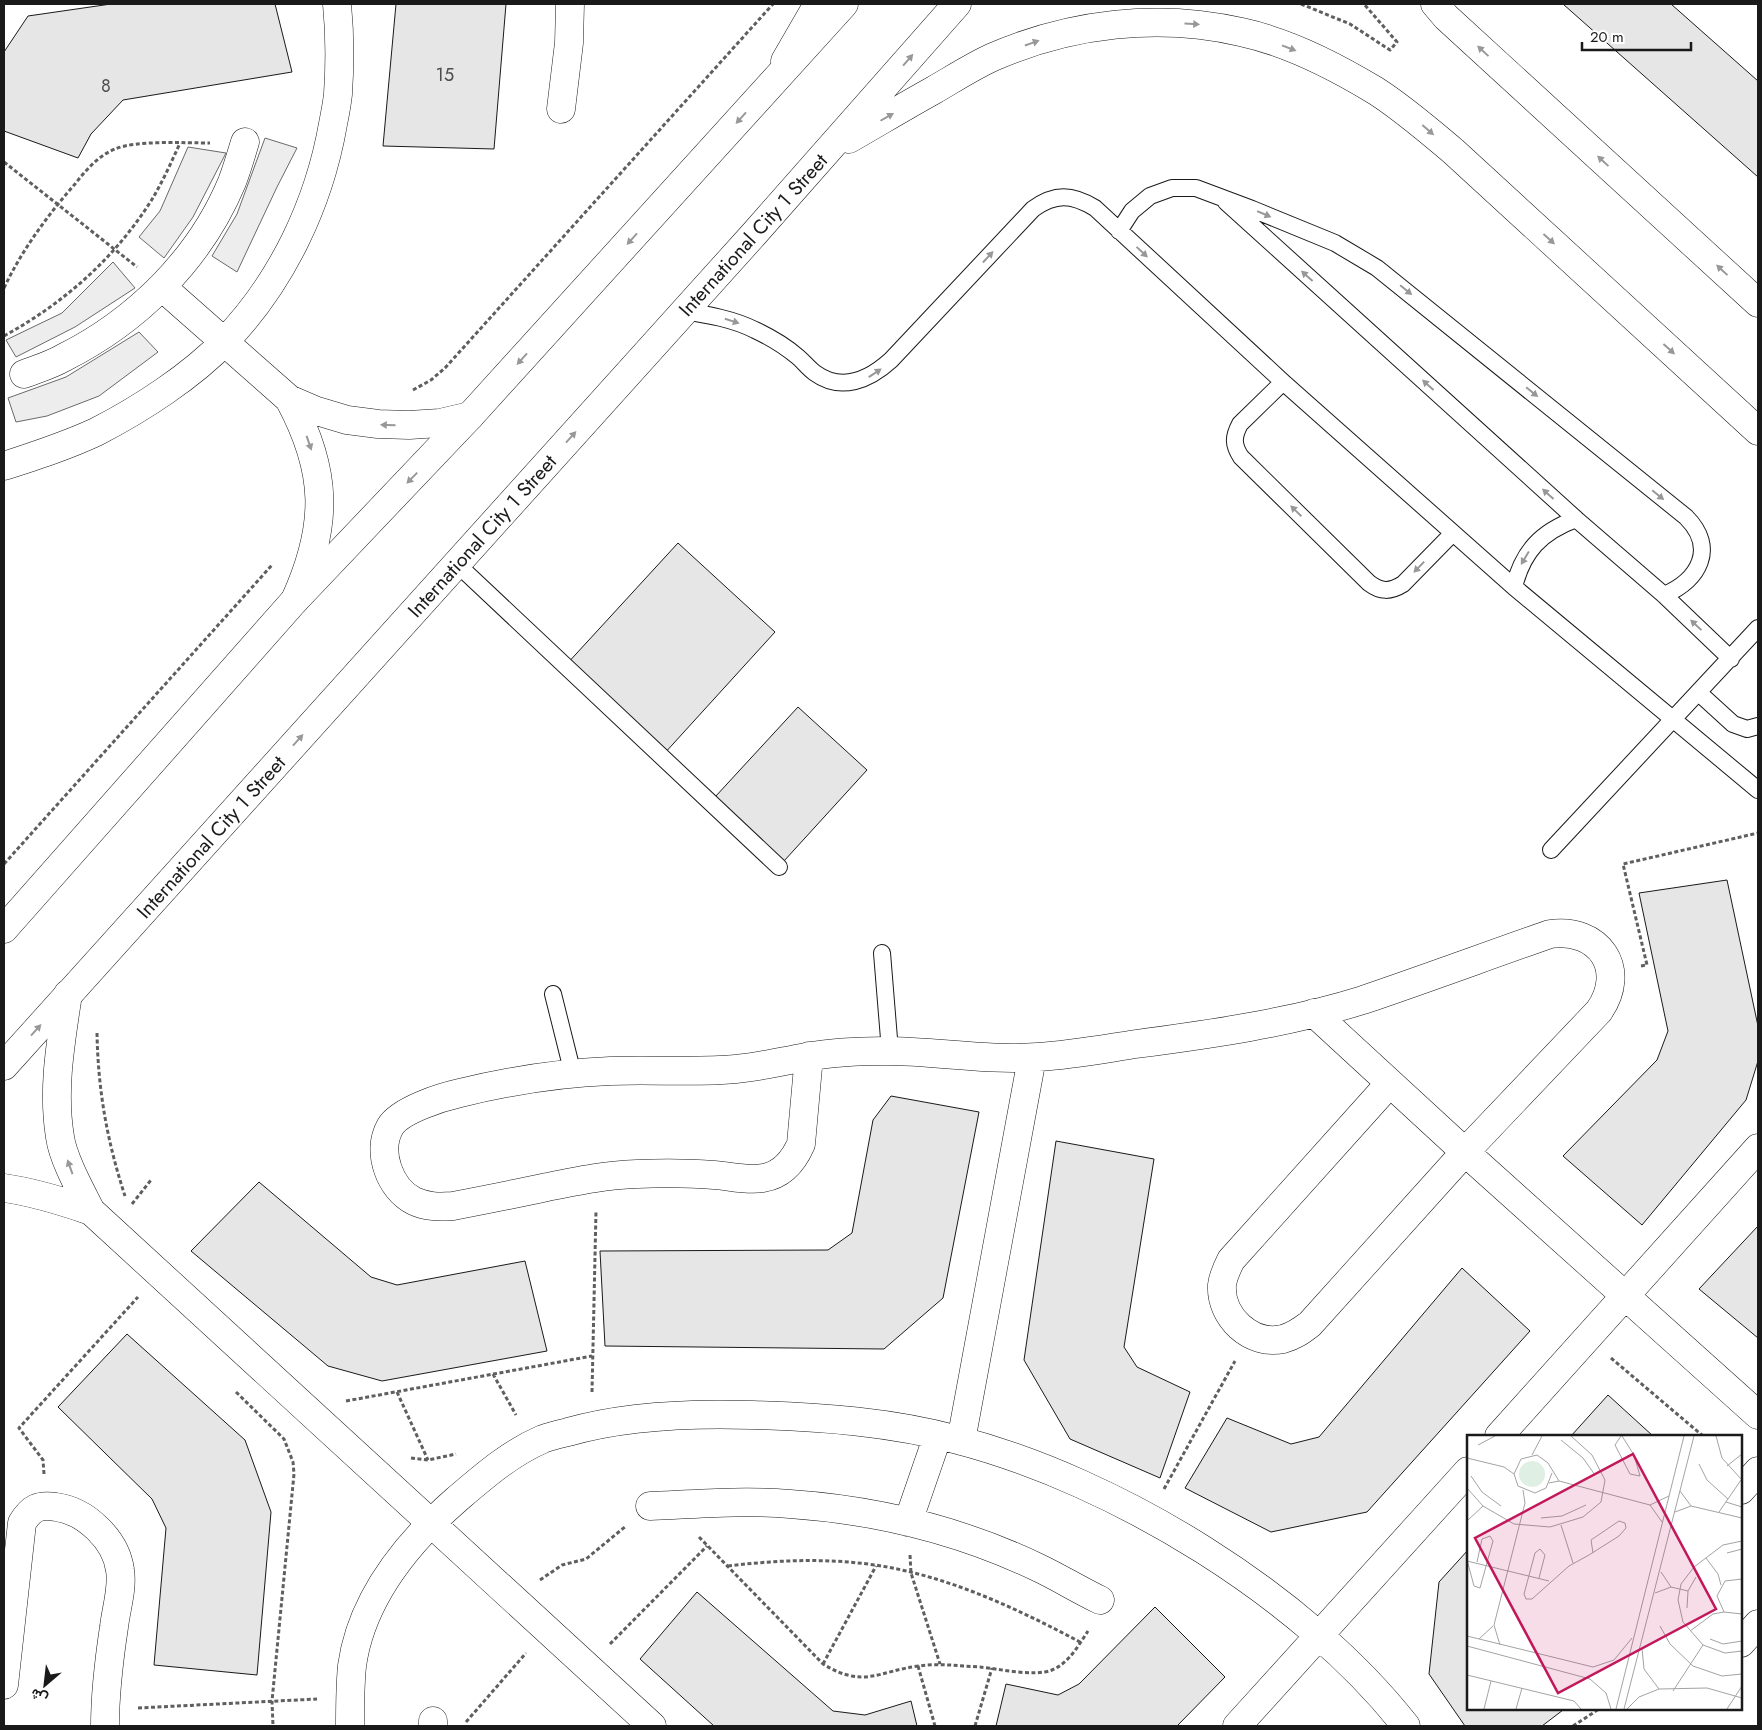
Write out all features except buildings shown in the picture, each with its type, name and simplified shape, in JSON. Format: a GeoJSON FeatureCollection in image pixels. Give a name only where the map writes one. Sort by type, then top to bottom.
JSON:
{"type":"FeatureCollection","features":[{"type":"Feature","properties":{"kind":"street"},"geometry":{"type":"LineString","coordinates":[[4,466],[48,452],[95,432],[140,407],[181,379],[225,341],[257,304],[287,256],[312,205],[328,152],[338,96],[340,40],[337,4]]}},
{"type":"Feature","properties":{"kind":"street"},"geometry":{"type":"LineString","coordinates":[[561,109],[569,43],[570,4]]}},
{"type":"Feature","properties":{"kind":"street"},"geometry":{"type":"LineString","coordinates":[[768,88],[818,4]]}},
{"type":"Feature","properties":{"kind":"street"},"geometry":{"type":"LineString","coordinates":[[4,929],[295,600],[470,416],[844,4]]}},
{"type":"Feature","properties":{"kind":"street","name":"International City 1 Street"},"geometry":{"type":"LineString","coordinates":[[4,1066],[830,150],[957,4]]}},
{"type":"Feature","properties":{"kind":"street"},"geometry":{"type":"LineString","coordinates":[[1435,4],[1758,303]]}},
{"type":"Feature","properties":{"kind":"street"},"geometry":{"type":"LineString","coordinates":[[830,150],[955,77],[993,57],[1033,42],[1073,31],[1158,22],[1200,24],[1243,32],[1289,47],[1333,67],[1376,91],[1416,119],[1758,430]]}},
{"type":"Feature","properties":{"kind":"street"},"geometry":{"type":"LineString","coordinates":[[24,374],[62,359],[98,339],[131,315],[162,287],[190,256],[213,220],[232,182],[246,142]]}},
{"type":"Feature","properties":{"kind":"street"},"geometry":{"type":"LineString","coordinates":[[162,287],[289,398],[317,411],[347,420],[378,424],[440,423],[470,416]]}},
{"type":"Feature","properties":{"kind":"street"},"geometry":{"type":"LineString","coordinates":[[289,398],[303,425],[313,454],[320,514],[316,544],[307,573],[295,600]]}},
{"type":"Feature","properties":{"kind":"street"},"geometry":{"type":"LineString","coordinates":[[809,1056],[801,1144],[796,1156],[787,1166],[764,1178],[751,1179],[674,1173],[635,1174],[596,1178],[453,1206],[431,1207],[412,1200],[406,1195],[396,1186],[386,1168],[384,1147],[390,1127],[403,1114],[447,1096],[502,1083],[612,1071],[703,1072],[730,1070],[774,1064],[809,1056],[849,1052],[890,1051],[981,1058],[1032,1058],[1077,1054],[1121,1046],[1225,1033],[1314,1013],[1362,1000],[1550,934],[1563,932],[1577,934],[1589,940],[1607,960],[1611,973],[1610,987],[1606,1000],[1598,1012],[1465,1152],[1310,1324],[1297,1334],[1281,1339],[1265,1339],[1249,1334],[1233,1320],[1224,1301],[1222,1286],[1231,1260],[1390,1083]]}},
{"type":"Feature","properties":{"kind":"street"},"geometry":{"type":"LineString","coordinates":[[68,994],[59,1053],[57,1101],[60,1138],[73,1175],[91,1211],[652,1726]]}},
{"type":"Feature","properties":{"kind":"street"},"geometry":{"type":"LineString","coordinates":[[1314,1013],[1465,1152],[1758,1415]]}},
{"type":"Feature","properties":{"kind":"street"},"geometry":{"type":"LineString","coordinates":[[908,1522],[949,1438],[1032,1058]]}},
{"type":"Feature","properties":{"kind":"street"},"geometry":{"type":"LineString","coordinates":[[1500,1435],[1758,1148]]}},
{"type":"Feature","properties":{"kind":"street"},"geometry":{"type":"LineString","coordinates":[[4,1188],[25,1191],[91,1211]]}},
{"type":"Feature","properties":{"kind":"street"},"geometry":{"type":"LineString","coordinates":[[350,1726],[353,1664],[361,1631],[374,1599],[392,1570],[430,1523],[507,1458],[543,1439],[591,1425],[652,1417],[742,1415],[796,1416],[867,1423],[949,1438],[1009,1456],[1103,1494],[1208,1553],[1265,1593],[1360,1672],[1406,1726]]}},
{"type":"Feature","properties":{"kind":"street"},"geometry":{"type":"LineString","coordinates":[[1742,1489],[1758,1471]]}},
{"type":"Feature","properties":{"kind":"street"},"geometry":{"type":"LineString","coordinates":[[1237,1726],[1467,1472]]}},
{"type":"Feature","properties":{"kind":"street"},"geometry":{"type":"LineString","coordinates":[[659,1505],[789,1504],[849,1510],[908,1522],[974,1541],[1038,1568],[1100,1600]]}},
{"type":"Feature","properties":{"kind":"street"},"geometry":{"type":"LineString","coordinates":[[4,1685],[22,1523],[27,1514],[35,1508],[45,1505],[66,1508],[86,1519],[100,1532],[113,1547],[120,1570],[105,1718]]}},
{"type":"Feature","properties":{"kind":"street"},"geometry":{"type":"LineString","coordinates":[[1742,1642],[1758,1624]]}},
{"type":"Feature","properties":{"kind":"lane"},"geometry":{"type":"LineString","coordinates":[[1120,231],[1132,211],[1150,196],[1172,188],[1196,188],[1335,243],[1377,268],[1686,517],[1694,526],[1700,536],[1702,558],[1693,574],[1685,583],[1664,595]]}},
{"type":"Feature","properties":{"kind":"lane"},"geometry":{"type":"LineString","coordinates":[[1219,196],[1576,519],[1664,595],[1731,659]]}},
{"type":"Feature","properties":{"kind":"lane"},"geometry":{"type":"LineString","coordinates":[[685,311],[733,320],[756,330],[797,356],[815,373],[830,380],[847,382],[864,380],[878,372],[891,360],[1026,216],[1044,201],[1057,197],[1070,197],[1084,201],[1120,231],[1283,382],[1514,587],[1758,790]]}},
{"type":"Feature","properties":{"kind":"lane"},"geometry":{"type":"LineString","coordinates":[[1283,382],[1240,424],[1235,432],[1236,450],[1369,583],[1377,588],[1395,589],[1403,584],[1453,532]]}},
{"type":"Feature","properties":{"kind":"lane"},"geometry":{"type":"LineString","coordinates":[[1514,587],[1518,571],[1525,557],[1535,544],[1547,533],[1576,519]]}},
{"type":"Feature","properties":{"kind":"lane"},"geometry":{"type":"LineString","coordinates":[[457,564],[779,867]]}},
{"type":"Feature","properties":{"kind":"lane"},"geometry":{"type":"LineString","coordinates":[[1551,850],[1758,628]]}},
{"type":"Feature","properties":{"kind":"lane"},"geometry":{"type":"LineString","coordinates":[[1699,693],[1733,724],[1747,729],[1758,726]]}},
{"type":"Feature","properties":{"kind":"lane"},"geometry":{"type":"LineString","coordinates":[[882,953],[890,1051]]}},
{"type":"Feature","properties":{"kind":"lane"},"geometry":{"type":"LineString","coordinates":[[553,994],[573,1074]]}},
{"type":"Feature","properties":{"kind":"path"},"geometry":{"type":"LineString","coordinates":[[407,393],[431,380],[445,368],[772,4]]}},
{"type":"Feature","properties":{"kind":"path"},"geometry":{"type":"LineString","coordinates":[[1301,4],[1350,24],[1390,50],[1397,42],[1364,4]]}},
{"type":"Feature","properties":{"kind":"path"},"geometry":{"type":"LineString","coordinates":[[4,288],[29,242],[57,204],[90,166],[102,156],[115,149],[129,145],[246,142]]}},
{"type":"Feature","properties":{"kind":"path"},"geometry":{"type":"LineString","coordinates":[[4,336],[62,300],[90,276],[115,250],[152,200],[180,143]]}},
{"type":"Feature","properties":{"kind":"path"},"geometry":{"type":"LineString","coordinates":[[4,162],[162,287]]}},
{"type":"Feature","properties":{"kind":"path"},"geometry":{"type":"LineString","coordinates":[[4,864],[276,559]]}},
{"type":"Feature","properties":{"kind":"path"},"geometry":{"type":"LineString","coordinates":[[1611,973],[1647,965],[1623,864],[1758,833]]}},
{"type":"Feature","properties":{"kind":"path"},"geometry":{"type":"LineString","coordinates":[[97,1028],[98,1070],[105,1120],[113,1159],[126,1199]]}},
{"type":"Feature","properties":{"kind":"path"},"geometry":{"type":"LineString","coordinates":[[591,1425],[596,1178]]}},
{"type":"Feature","properties":{"kind":"path"},"geometry":{"type":"LineString","coordinates":[[132,1204],[151,1180]]}},
{"type":"Feature","properties":{"kind":"path"},"geometry":{"type":"LineString","coordinates":[[1148,1518],[1249,1334]]}},
{"type":"Feature","properties":{"kind":"path"},"geometry":{"type":"LineString","coordinates":[[1588,1338],[1702,1435]]}},
{"type":"Feature","properties":{"kind":"path"},"geometry":{"type":"LineString","coordinates":[[342,1402],[592,1356]]}},
{"type":"Feature","properties":{"kind":"path"},"geometry":{"type":"LineString","coordinates":[[493,1374],[517,1418]]}},
{"type":"Feature","properties":{"kind":"path"},"geometry":{"type":"LineString","coordinates":[[234,1390],[284,1439],[293,1462],[293,1484],[272,1701],[273,1726]]}},
{"type":"Feature","properties":{"kind":"path"},"geometry":{"type":"LineString","coordinates":[[397,1392],[428,1460]]}},
{"type":"Feature","properties":{"kind":"path"},"geometry":{"type":"LineString","coordinates":[[512,1599],[562,1565],[593,1554],[659,1505],[708,1546],[823,1664],[838,1673],[872,1677],[894,1670],[940,1664],[1034,1672],[1050,1671],[1066,1662],[1091,1628],[1100,1600]]}},
{"type":"Feature","properties":{"kind":"path"},"geometry":{"type":"LineString","coordinates":[[908,1522],[911,1573],[940,1664]]}},
{"type":"Feature","properties":{"kind":"path"},"geometry":{"type":"LineString","coordinates":[[586,1667],[708,1546]]}},
{"type":"Feature","properties":{"kind":"path"},"geometry":{"type":"LineString","coordinates":[[727,1566],[766,1561],[804,1560],[876,1566],[911,1573],[998,1602],[1080,1642]]}},
{"type":"Feature","properties":{"kind":"path"},"geometry":{"type":"LineString","coordinates":[[823,1664],[876,1566]]}},
{"type":"Feature","properties":{"kind":"path"},"geometry":{"type":"LineString","coordinates":[[462,1726],[546,1629]]}},
{"type":"Feature","properties":{"kind":"path"},"geometry":{"type":"LineString","coordinates":[[918,1666],[935,1726]]}},
{"type":"Feature","properties":{"kind":"path"},"geometry":{"type":"LineString","coordinates":[[975,1726],[992,1668]]}},
{"type":"Feature","properties":{"kind":"path"},"geometry":{"type":"LineString","coordinates":[[105,1718],[272,1701],[350,1698]]}},
{"type":"Feature","properties":{"kind":"path"},"geometry":{"type":"LineString","coordinates":[[1573,1726],[1597,1710]]}},
{"type":"Feature","properties":{"kind":"shaded area"},"geometry":{"type":"Polygon","coordinates":[[[265,138],[297,148],[237,272],[212,256],[237,214],[265,138]]]}},
{"type":"Feature","properties":{"kind":"shaded area"},"geometry":{"type":"Polygon","coordinates":[[[188,147],[226,153],[193,217],[164,258],[139,237],[160,211],[188,147]]]}},
{"type":"Feature","properties":{"kind":"shaded area"},"geometry":{"type":"Polygon","coordinates":[[[113,262],[135,288],[75,327],[16,357],[6,340],[62,313],[113,262]]]}},
{"type":"Feature","properties":{"kind":"shaded area"},"geometry":{"type":"Polygon","coordinates":[[[139,332],[158,352],[99,396],[47,416],[16,422],[8,398],[66,377],[139,332]]]}}]}
